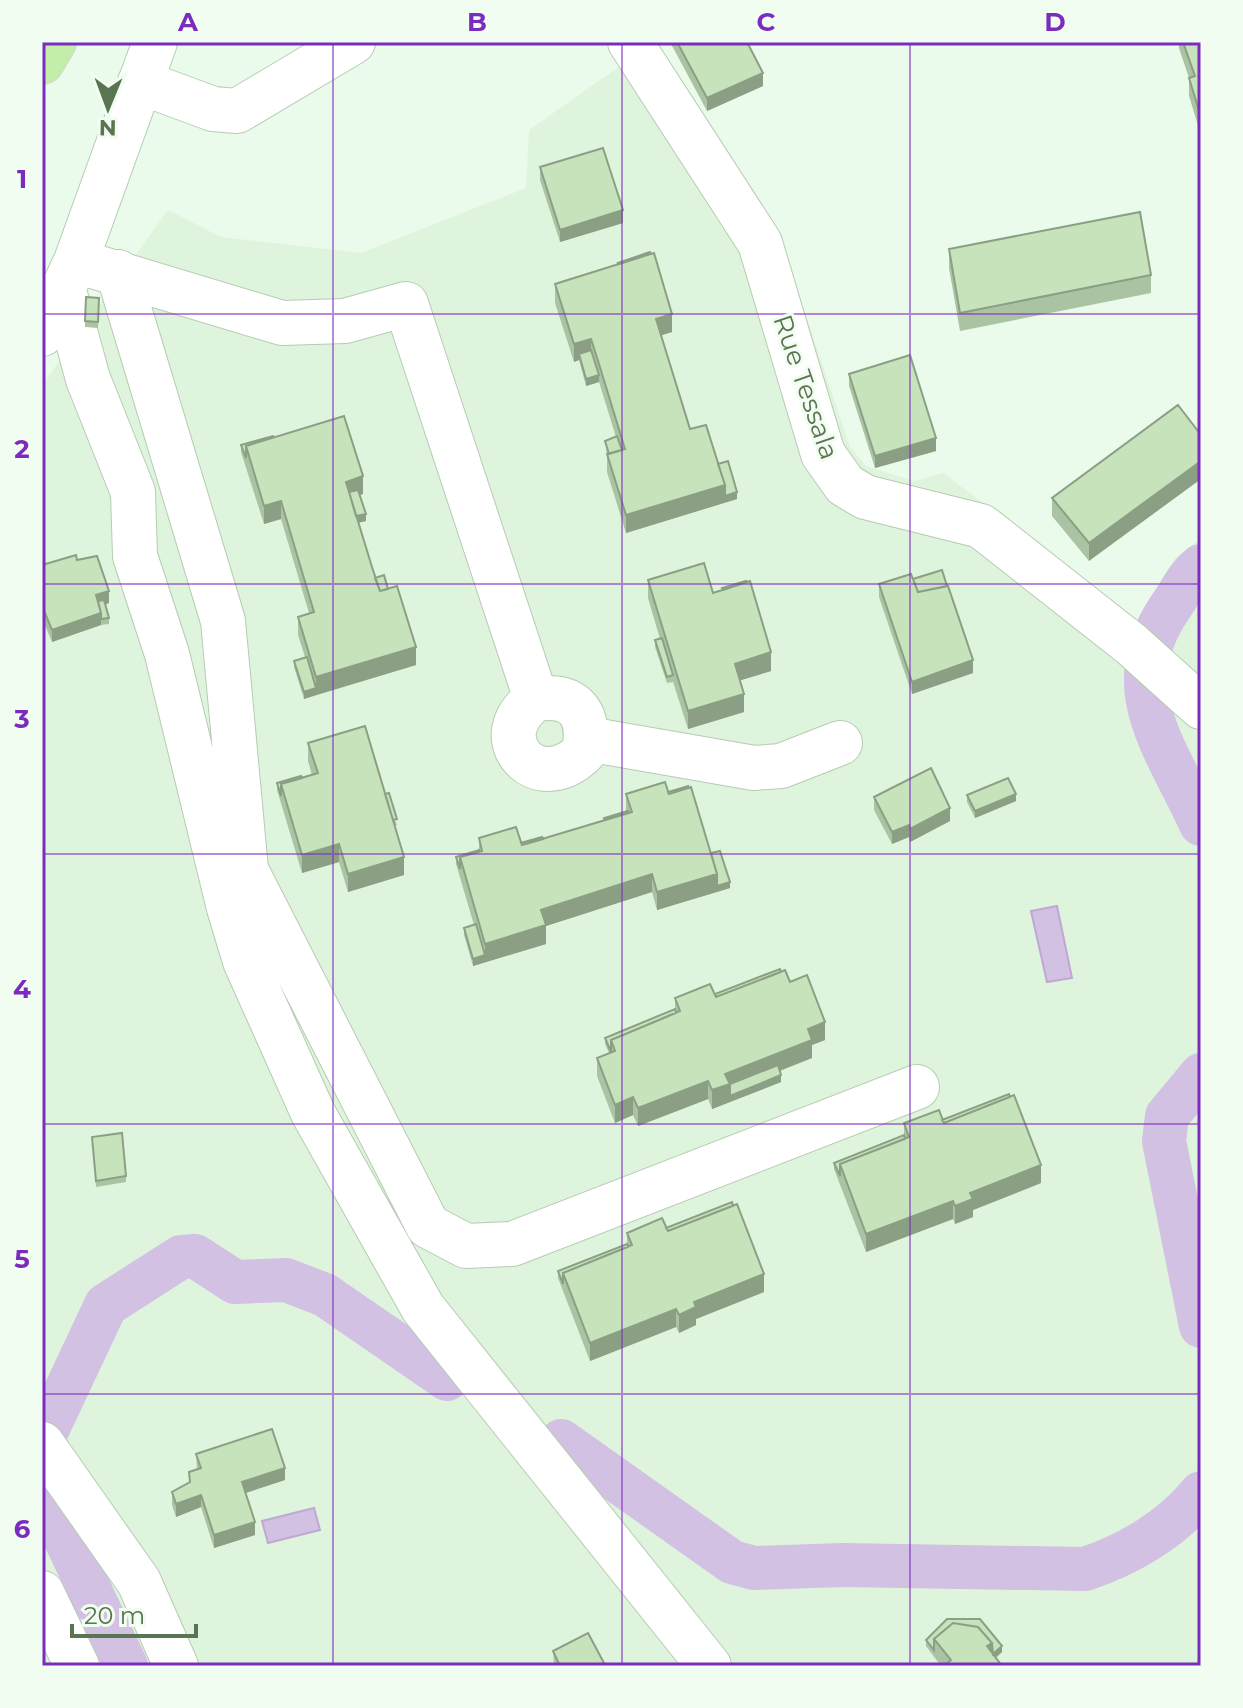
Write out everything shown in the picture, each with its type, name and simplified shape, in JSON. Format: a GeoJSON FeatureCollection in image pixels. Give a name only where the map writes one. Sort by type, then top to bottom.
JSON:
{"type":"FeatureCollection","features":[{"type":"Feature","properties":{"kind":"highway"},"geometry":{"type":"LineString","coordinates":[[42,62],[54,42]]}},
{"type":"Feature","properties":{"kind":"street"},"geometry":{"type":"LineString","coordinates":[[42,334],[70,274],[148,62],[189,102],[237,111],[353,42]]}},
{"type":"Feature","properties":{"kind":"street","name":"Rue Tessala"},"geometry":{"type":"LineString","coordinates":[[630,42],[760,243],[823,454],[845,485],[865,497],[981,526],[1164,671],[1201,707]]}},
{"type":"Feature","properties":{"kind":"street"},"geometry":{"type":"LineString","coordinates":[[70,274],[118,272],[282,323],[345,321],[406,304],[536,699]]}},
{"type":"Feature","properties":{"kind":"street"},"geometry":{"type":"LineString","coordinates":[[118,272],[223,621],[246,870],[428,1226],[466,1246],[512,1244],[917,1087]]}},
{"type":"Feature","properties":{"kind":"street"},"geometry":{"type":"LineString","coordinates":[[70,274],[88,379],[133,492],[135,556],[167,654],[229,908],[245,961],[313,1113],[423,1308],[709,1666]]}},
{"type":"Feature","properties":{"kind":"street"},"geometry":{"type":"LineString","coordinates":[[552,697],[580,710],[587,724],[584,752],[562,769],[539,770],[520,758],[512,740],[517,716],[536,699],[552,697]]}},
{"type":"Feature","properties":{"kind":"street"},"geometry":{"type":"LineString","coordinates":[[587,739],[754,768],[781,766],[840,743]]}},
{"type":"Feature","properties":{"kind":"street"},"geometry":{"type":"LineString","coordinates":[[49,1454],[139,1582],[176,1666]]}},
{"type":"Feature","properties":{"kind":"street"},"geometry":{"type":"LineString","coordinates":[[42,1593],[77,1666]]}},
{"type":"Feature","properties":{"kind":"shaded area"},"geometry":{"type":"Polygon","coordinates":[[[654,42],[778,232],[850,447],[866,466],[914,481],[944,473],[1136,623],[1174,559],[1201,538],[1201,1666],[42,1666],[42,385],[168,210],[221,237],[361,253],[526,188],[529,130],[654,42]]]}},
{"type":"Feature","properties":{"kind":"shaded area"},"geometry":{"type":"Polygon","coordinates":[[[1057,906],[1072,978],[1047,982],[1031,911],[1057,906]]]}},
{"type":"Feature","properties":{"kind":"shaded area"},"geometry":{"type":"Polygon","coordinates":[[[314,1508],[320,1530],[268,1543],[262,1521],[314,1508]]]}},
{"type":"Feature","properties":{"kind":"building"},"geometry":{"type":"Polygon","coordinates":[[[677,42],[747,42],[763,73],[707,98],[677,42]]]}},
{"type":"Feature","properties":{"kind":"building"},"geometry":{"type":"Polygon","coordinates":[[[1183,42],[1201,42],[1201,117],[1189,78],[1195,76],[1183,42]]]}},
{"type":"Feature","properties":{"kind":"building"},"geometry":{"type":"Polygon","coordinates":[[[603,148],[623,210],[560,230],[540,167],[603,148]]]}},
{"type":"Feature","properties":{"kind":"building"},"geometry":{"type":"Polygon","coordinates":[[[1140,212],[1151,275],[960,313],[949,249],[1140,212]]]}},
{"type":"Feature","properties":{"kind":"building"},"geometry":{"type":"Polygon","coordinates":[[[650,252],[651,254],[618,263],[650,252]]]}},
{"type":"Feature","properties":{"kind":"building"},"geometry":{"type":"Polygon","coordinates":[[[654,253],[672,314],[656,319],[690,429],[706,425],[725,485],[626,515],[607,454],[625,449],[599,364],[591,339],[574,344],[555,284],[654,253]]]}},
{"type":"Feature","properties":{"kind":"building"},"geometry":{"type":"Polygon","coordinates":[[[86,297],[99,298],[98,322],[85,321],[86,297]]]}},
{"type":"Feature","properties":{"kind":"building"},"geometry":{"type":"Polygon","coordinates":[[[591,350],[599,375],[586,379],[579,354],[591,350]]]}},
{"type":"Feature","properties":{"kind":"building"},"geometry":{"type":"Polygon","coordinates":[[[910,355],[936,438],[875,456],[849,374],[910,355]]]}},
{"type":"Feature","properties":{"kind":"building"},"geometry":{"type":"Polygon","coordinates":[[[1178,405],[1201,435],[1201,461],[1089,543],[1052,498],[1178,405]]]}},
{"type":"Feature","properties":{"kind":"building"},"geometry":{"type":"Polygon","coordinates":[[[344,416],[363,476],[346,482],[372,567],[380,591],[397,586],[416,647],[316,677],[298,617],[314,612],[281,501],[264,506],[246,446],[344,416]]]}},
{"type":"Feature","properties":{"kind":"building"},"geometry":{"type":"Polygon","coordinates":[[[273,436],[246,446],[246,458],[241,445],[273,436]]]}},
{"type":"Feature","properties":{"kind":"building"},"geometry":{"type":"Polygon","coordinates":[[[617,436],[622,450],[609,454],[605,441],[617,436]]]}},
{"type":"Feature","properties":{"kind":"building"},"geometry":{"type":"Polygon","coordinates":[[[728,461],[737,492],[725,496],[718,464],[728,461]]]}},
{"type":"Feature","properties":{"kind":"building"},"geometry":{"type":"Polygon","coordinates":[[[358,490],[366,514],[356,516],[349,492],[358,490]]]}},
{"type":"Feature","properties":{"kind":"building"},"geometry":{"type":"Polygon","coordinates":[[[76,555],[77,560],[97,556],[109,591],[96,595],[101,613],[52,630],[42,606],[42,565],[76,555]]]}},
{"type":"Feature","properties":{"kind":"building"},"geometry":{"type":"Polygon","coordinates":[[[704,563],[713,593],[750,581],[771,652],[735,664],[744,694],[688,711],[648,580],[704,563]]]}},
{"type":"Feature","properties":{"kind":"building"},"geometry":{"type":"Polygon","coordinates":[[[942,570],[947,586],[918,592],[913,579],[942,570]]]}},
{"type":"Feature","properties":{"kind":"building"},"geometry":{"type":"Polygon","coordinates":[[[911,574],[918,592],[948,586],[973,660],[912,682],[879,584],[911,574]]]}},
{"type":"Feature","properties":{"kind":"building"},"geometry":{"type":"Polygon","coordinates":[[[384,575],[388,589],[380,591],[375,578],[384,575]]]}},
{"type":"Feature","properties":{"kind":"building"},"geometry":{"type":"Polygon","coordinates":[[[746,581],[723,590],[722,588],[746,581]]]}},
{"type":"Feature","properties":{"kind":"building"},"geometry":{"type":"Polygon","coordinates":[[[104,600],[109,618],[101,619],[98,601],[104,600]]]}},
{"type":"Feature","properties":{"kind":"building"},"geometry":{"type":"Polygon","coordinates":[[[662,638],[673,675],[667,677],[655,640],[662,638]]]}},
{"type":"Feature","properties":{"kind":"building"},"geometry":{"type":"Polygon","coordinates":[[[307,657],[316,688],[304,692],[294,661],[307,657]]]}},
{"type":"Feature","properties":{"kind":"building"},"geometry":{"type":"Polygon","coordinates":[[[365,726],[404,857],[348,874],[339,844],[302,855],[281,784],[318,773],[308,743],[365,726]]]}},
{"type":"Feature","properties":{"kind":"building"},"geometry":{"type":"Polygon","coordinates":[[[931,768],[950,808],[910,829],[909,825],[892,832],[874,797],[931,768]]]}},
{"type":"Feature","properties":{"kind":"building"},"geometry":{"type":"Polygon","coordinates":[[[301,776],[281,784],[281,796],[277,783],[301,776]]]}},
{"type":"Feature","properties":{"kind":"building"},"geometry":{"type":"Polygon","coordinates":[[[1008,778],[1016,794],[975,811],[967,795],[1008,778]]]}},
{"type":"Feature","properties":{"kind":"building"},"geometry":{"type":"Polygon","coordinates":[[[665,782],[669,794],[691,787],[717,874],[657,892],[652,874],[541,910],[546,925],[485,944],[460,857],[482,851],[479,838],[516,827],[522,845],[632,812],[626,794],[665,782]]]}},
{"type":"Feature","properties":{"kind":"building"},"geometry":{"type":"Polygon","coordinates":[[[688,786],[669,794],[668,792],[688,786]]]}},
{"type":"Feature","properties":{"kind":"building"},"geometry":{"type":"Polygon","coordinates":[[[389,793],[397,819],[393,820],[385,794],[389,793]]]}},
{"type":"Feature","properties":{"kind":"building"},"geometry":{"type":"Polygon","coordinates":[[[628,811],[605,820],[604,818],[628,811]]]}},
{"type":"Feature","properties":{"kind":"building"},"geometry":{"type":"Polygon","coordinates":[[[542,837],[543,839],[521,843],[542,837]]]}},
{"type":"Feature","properties":{"kind":"building"},"geometry":{"type":"Polygon","coordinates":[[[479,850],[460,857],[460,869],[456,857],[479,850]]]}},
{"type":"Feature","properties":{"kind":"building"},"geometry":{"type":"Polygon","coordinates":[[[720,851],[730,882],[717,886],[711,853],[720,851]]]}},
{"type":"Feature","properties":{"kind":"building"},"geometry":{"type":"Polygon","coordinates":[[[476,924],[485,955],[473,959],[464,928],[476,924]]]}},
{"type":"Feature","properties":{"kind":"building"},"geometry":{"type":"Polygon","coordinates":[[[780,969],[781,972],[716,997],[715,994],[780,969]]]}},
{"type":"Feature","properties":{"kind":"building"},"geometry":{"type":"Polygon","coordinates":[[[785,970],[790,982],[807,975],[825,1022],[808,1029],[812,1040],[725,1074],[730,1084],[712,1090],[708,1081],[638,1108],[633,1097],[615,1105],[597,1058],[615,1051],[611,1040],[680,1011],[675,998],[710,984],[716,997],[785,970]]]}},
{"type":"Feature","properties":{"kind":"building"},"geometry":{"type":"Polygon","coordinates":[[[675,1009],[676,1013],[611,1040],[611,1052],[605,1038],[675,1009]]]}},
{"type":"Feature","properties":{"kind":"building"},"geometry":{"type":"Polygon","coordinates":[[[778,1065],[781,1075],[730,1096],[730,1084],[778,1065]]]}},
{"type":"Feature","properties":{"kind":"building"},"geometry":{"type":"Polygon","coordinates":[[[1009,1094],[1010,1097],[944,1123],[942,1120],[1009,1094]]]}},
{"type":"Feature","properties":{"kind":"building"},"geometry":{"type":"Polygon","coordinates":[[[1014,1095],[1041,1165],[970,1193],[973,1199],[955,1206],[953,1201],[866,1234],[840,1164],[909,1137],[904,1123],[939,1110],[944,1123],[1014,1095]]]}},
{"type":"Feature","properties":{"kind":"building"},"geometry":{"type":"Polygon","coordinates":[[[122,1133],[126,1176],[96,1181],[92,1137],[122,1133]]]}},
{"type":"Feature","properties":{"kind":"building"},"geometry":{"type":"Polygon","coordinates":[[[904,1135],[905,1139],[840,1164],[840,1176],[834,1163],[904,1135]]]}},
{"type":"Feature","properties":{"kind":"building"},"geometry":{"type":"Polygon","coordinates":[[[732,1202],[733,1206],[668,1231],[666,1228],[732,1202]]]}},
{"type":"Feature","properties":{"kind":"building"},"geometry":{"type":"Polygon","coordinates":[[[737,1204],[764,1274],[694,1302],[696,1307],[679,1315],[676,1309],[590,1343],[563,1273],[632,1245],[627,1233],[662,1218],[668,1231],[737,1204]]]}},
{"type":"Feature","properties":{"kind":"building"},"geometry":{"type":"Polygon","coordinates":[[[627,1244],[628,1247],[563,1273],[563,1284],[558,1271],[627,1244]]]}},
{"type":"Feature","properties":{"kind":"building"},"geometry":{"type":"Polygon","coordinates":[[[272,1429],[285,1468],[242,1482],[255,1522],[214,1535],[201,1495],[176,1504],[172,1492],[190,1482],[189,1472],[201,1468],[196,1454],[272,1429]]]}},
{"type":"Feature","properties":{"kind":"building"},"geometry":{"type":"Polygon","coordinates":[[[947,1619],[980,1619],[1002,1646],[993,1654],[992,1643],[978,1627],[953,1623],[934,1639],[934,1650],[926,1640],[947,1619]]]}},
{"type":"Feature","properties":{"kind":"building"},"geometry":{"type":"Polygon","coordinates":[[[953,1623],[978,1627],[992,1643],[987,1646],[1002,1666],[943,1666],[951,1660],[934,1639],[953,1623]]]}},
{"type":"Feature","properties":{"kind":"building"},"geometry":{"type":"Polygon","coordinates":[[[588,1633],[604,1663],[609,1666],[560,1666],[553,1651],[588,1633]]]}},
{"type":"Feature","properties":{"kind":"waterway"},"geometry":{"type":"LineString","coordinates":[[1201,566],[1184,585],[1155,636],[1147,664],[1146,691],[1162,743],[1201,824]]}},
{"type":"Feature","properties":{"kind":"waterway"},"geometry":{"type":"LineString","coordinates":[[1201,1075],[1167,1116],[1164,1141],[1201,1326]]}},
{"type":"Feature","properties":{"kind":"waterway"},"geometry":{"type":"LineString","coordinates":[[42,1441],[106,1305],[181,1257],[195,1256],[235,1282],[286,1280],[325,1295],[447,1379]]}},
{"type":"Feature","properties":{"kind":"waterway"},"geometry":{"type":"LineString","coordinates":[[561,1441],[732,1562],[754,1568],[843,1565],[1085,1569],[1148,1539],[1177,1518],[1201,1493]]}},
{"type":"Feature","properties":{"kind":"waterway"},"geometry":{"type":"LineString","coordinates":[[42,1490],[126,1666]]}}]}
